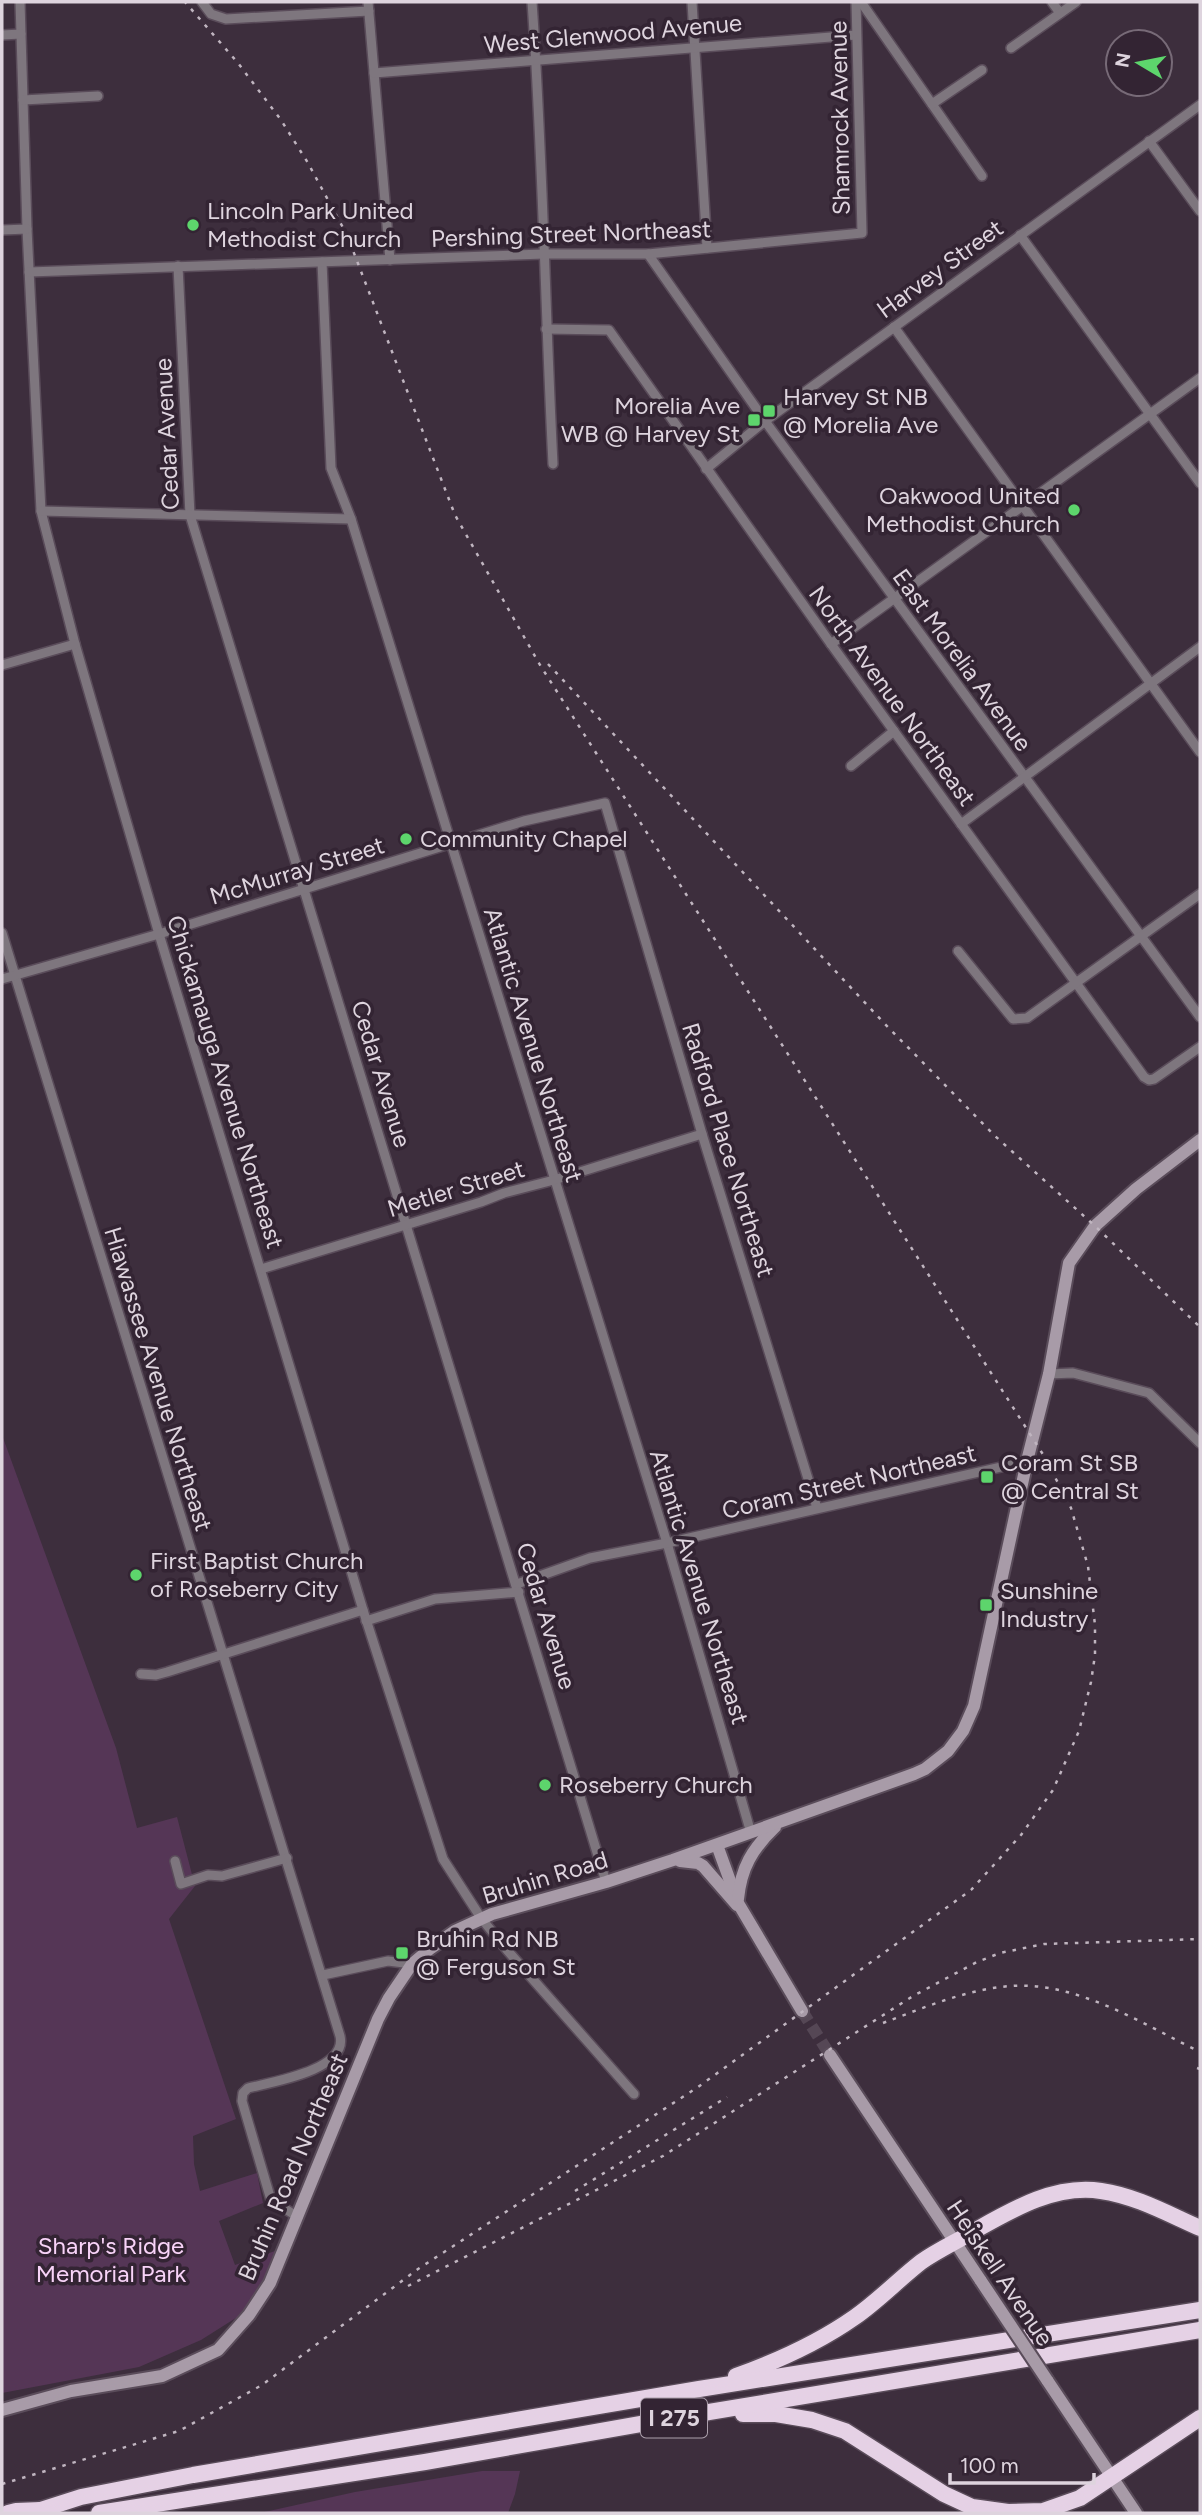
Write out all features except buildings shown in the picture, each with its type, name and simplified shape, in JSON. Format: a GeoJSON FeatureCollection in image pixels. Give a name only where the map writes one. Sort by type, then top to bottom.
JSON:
{"type":"FeatureCollection","features":[{"type":"Feature","properties":{"kind":"highway"},"geometry":{"type":"LineString","coordinates":[[699,2389],[757,2369],[811,2344],[856,2316],[922,2261],[1007,2211],[1031,2202],[1062,2193],[1098,2190],[1129,2197],[1200,2228]]}},
{"type":"Feature","properties":{"kind":"highway","name":"I 275"},"geometry":{"type":"LineString","coordinates":[[36,2511],[81,2497],[193,2475],[699,2389],[1200,2310]]}},
{"type":"Feature","properties":{"kind":"highway","name":"I 275"},"geometry":{"type":"LineString","coordinates":[[99,2513],[141,2509],[425,2462],[1200,2330]]}},
{"type":"Feature","properties":{"kind":"highway"},"geometry":{"type":"LineString","coordinates":[[702,2413],[776,2414],[813,2420],[845,2431],[944,2494],[972,2507],[1008,2512],[1043,2511],[1080,2498],[1200,2418]]}},
{"type":"Feature","properties":{"kind":"highway"},"geometry":{"type":"LineString","coordinates":[[8,2513],[36,2511]]}},
{"type":"Feature","properties":{"kind":"main road","name":"Bruhin Road"},"geometry":{"type":"LineString","coordinates":[[401,1979],[412,1964],[442,1939],[481,1919],[673,1860],[914,1774],[938,1760],[956,1742],[969,1720],[979,1689],[1027,1461],[1049,1374],[1069,1263],[1095,1226],[1136,1189],[1200,1140]]}},
{"type":"Feature","properties":{"kind":"main road"},"geometry":{"type":"LineString","coordinates":[[740,1906],[740,1879],[748,1858],[779,1823]]}},
{"type":"Feature","properties":{"kind":"main road"},"geometry":{"type":"LineString","coordinates":[[717,1845],[740,1906],[802,2011]]}},
{"type":"Feature","properties":{"kind":"main road"},"geometry":{"type":"LineString","coordinates":[[673,1860],[703,1866],[729,1898],[740,1906]]}},
{"type":"Feature","properties":{"kind":"main road","name":"Bruhin Road Northeast"},"geometry":{"type":"LineString","coordinates":[[2,2410],[71,2391],[162,2376],[218,2350],[259,2302],[279,2265],[374,2028],[388,1998],[401,1979]]}},
{"type":"Feature","properties":{"kind":"main road","name":"Heiskell Avenue"},"geometry":{"type":"LineString","coordinates":[[831,2056],[1136,2513]]}},
{"type":"Feature","properties":{"kind":"street","name":"Chickamauga Avenue Northeast"},"geometry":{"type":"LineString","coordinates":[[20,2],[27,229],[41,511],[75,644],[159,934],[366,1621],[443,1859],[481,1919],[634,2094]]}},
{"type":"Feature","properties":{"kind":"street"},"geometry":{"type":"LineString","coordinates":[[202,2],[211,14],[226,19],[368,6],[390,260]]}},
{"type":"Feature","properties":{"kind":"street"},"geometry":{"type":"LineString","coordinates":[[532,2],[537,61],[553,464]]}},
{"type":"Feature","properties":{"kind":"street"},"geometry":{"type":"LineString","coordinates":[[692,2],[707,248]]}},
{"type":"Feature","properties":{"kind":"street"},"geometry":{"type":"LineString","coordinates":[[859,2],[982,176]]}},
{"type":"Feature","properties":{"kind":"street","name":"Shamrock Avenue"},"geometry":{"type":"LineString","coordinates":[[859,2],[856,35],[862,233]]}},
{"type":"Feature","properties":{"kind":"street"},"geometry":{"type":"LineString","coordinates":[[1052,2],[1060,13]]}},
{"type":"Feature","properties":{"kind":"street"},"geometry":{"type":"LineString","coordinates":[[1011,48],[1076,2]]}},
{"type":"Feature","properties":{"kind":"street"},"geometry":{"type":"LineString","coordinates":[[2,35],[21,34]]}},
{"type":"Feature","properties":{"kind":"street","name":"West Glenwood Avenue"},"geometry":{"type":"LineString","coordinates":[[374,73],[856,35]]}},
{"type":"Feature","properties":{"kind":"street"},"geometry":{"type":"LineString","coordinates":[[932,104],[982,70]]}},
{"type":"Feature","properties":{"kind":"street"},"geometry":{"type":"LineString","coordinates":[[23,100],[98,96]]}},
{"type":"Feature","properties":{"kind":"street","name":"Harvey Street"},"geometry":{"type":"LineString","coordinates":[[706,469],[765,421],[1200,105]]}},
{"type":"Feature","properties":{"kind":"street"},"geometry":{"type":"LineString","coordinates":[[1149,141],[1200,211]]}},
{"type":"Feature","properties":{"kind":"street"},"geometry":{"type":"LineString","coordinates":[[2,230],[27,229]]}},
{"type":"Feature","properties":{"kind":"street","name":"Pershing Street Northeast"},"geometry":{"type":"LineString","coordinates":[[29,272],[544,254],[648,254],[862,233]]}},
{"type":"Feature","properties":{"kind":"street"},"geometry":{"type":"LineString","coordinates":[[1020,235],[1200,483]]}},
{"type":"Feature","properties":{"kind":"street","name":"East Morelia Avenue"},"geometry":{"type":"LineString","coordinates":[[648,254],[765,421],[1200,1017]]}},
{"type":"Feature","properties":{"kind":"street","name":"Atlantic Avenue Northeast"},"geometry":{"type":"LineString","coordinates":[[322,262],[331,468],[351,519],[452,844],[667,1543],[751,1833]]}},
{"type":"Feature","properties":{"kind":"street","name":"Cedar Avenue"},"geometry":{"type":"LineString","coordinates":[[178,266],[190,515],[606,1882]]}},
{"type":"Feature","properties":{"kind":"street"},"geometry":{"type":"LineString","coordinates":[[894,327],[1200,752]]}},
{"type":"Feature","properties":{"kind":"street","name":"North Avenue Northeast"},"geometry":{"type":"LineString","coordinates":[[546,329],[609,330],[831,644],[1146,1079],[1154,1079],[1200,1046]]}},
{"type":"Feature","properties":{"kind":"street"},"geometry":{"type":"LineString","coordinates":[[831,644],[1200,378]]}},
{"type":"Feature","properties":{"kind":"street"},"geometry":{"type":"LineString","coordinates":[[41,511],[351,519]]}},
{"type":"Feature","properties":{"kind":"street"},"geometry":{"type":"LineString","coordinates":[[2,665],[75,644]]}},
{"type":"Feature","properties":{"kind":"street"},"geometry":{"type":"LineString","coordinates":[[961,824],[1200,648]]}},
{"type":"Feature","properties":{"kind":"street"},"geometry":{"type":"LineString","coordinates":[[851,766],[894,731]]}},
{"type":"Feature","properties":{"kind":"street","name":"McMurray Street"},"geometry":{"type":"LineString","coordinates":[[2,978],[159,934],[524,821],[605,803]]}},
{"type":"Feature","properties":{"kind":"street","name":"Radford Place Northeast"},"geometry":{"type":"LineString","coordinates":[[605,803],[702,1134],[817,1508]]}},
{"type":"Feature","properties":{"kind":"street"},"geometry":{"type":"LineString","coordinates":[[958,951],[1013,1019],[1027,1018],[1200,894]]}},
{"type":"Feature","properties":{"kind":"street","name":"Hiawassee Avenue Northeast"},"geometry":{"type":"LineString","coordinates":[[2,933],[342,2043],[335,2057],[325,2064],[304,2073],[248,2088],[243,2093],[242,2101],[271,2200],[298,2217]]}},
{"type":"Feature","properties":{"kind":"street","name":"Metler Street"},"geometry":{"type":"LineString","coordinates":[[261,1269],[702,1134]]}},
{"type":"Feature","properties":{"kind":"street"},"geometry":{"type":"LineString","coordinates":[[1049,1374],[1073,1373],[1149,1393],[1200,1443]]}},
{"type":"Feature","properties":{"kind":"street","name":"Coram Street Northeast"},"geometry":{"type":"LineString","coordinates":[[366,1621],[435,1599],[518,1588],[590,1558],[1027,1461]]}},
{"type":"Feature","properties":{"kind":"street"},"geometry":{"type":"LineString","coordinates":[[141,1674],[167,1672],[363,1610]]}},
{"type":"Feature","properties":{"kind":"street"},"geometry":{"type":"LineString","coordinates":[[176,1861],[181,1884],[208,1875],[222,1876],[287,1858]]}},
{"type":"Feature","properties":{"kind":"street"},"geometry":{"type":"LineString","coordinates":[[323,1975],[388,1961],[412,1964]]}},
{"type":"Feature","properties":{"kind":"green space","name":"Sharp's Ridge Memorial Park"},"geometry":{"type":"Polygon","coordinates":[[[2,1435],[116,1748],[137,1828],[177,1817],[195,1886],[169,1919],[236,2119],[193,2136],[194,2164],[200,2191],[257,2173],[263,2203],[219,2221],[235,2265],[275,2251],[261,2286],[239,2316],[201,2340],[139,2367],[2,2393],[2,1435]]]}},
{"type":"Feature","properties":{"kind":"green space"},"geometry":{"type":"Polygon","coordinates":[[[482,2471],[520,2471],[508,2513],[260,2513],[355,2492],[482,2471]]]}},
{"type":"Feature","properties":{"kind":"tunnel"},"geometry":{"type":"LineString","coordinates":[[802,2011],[830,2055]]}},
{"type":"Feature","properties":{"kind":"railway"},"geometry":{"type":"LineString","coordinates":[[2,2484],[179,2431],[262,2385],[418,2269],[698,2087],[971,1890],[1021,1835],[1053,1790],[1079,1731],[1095,1655],[1095,1625],[1088,1566],[1071,1508],[1044,1456],[540,665],[455,515],[347,235],[281,120],[238,63],[185,2]]}},
{"type":"Feature","properties":{"kind":"railway"},"geometry":{"type":"LineString","coordinates":[[548,664],[884,1023],[995,1136],[1095,1226],[1200,1327]]}},
{"type":"Feature","properties":{"kind":"railway"},"geometry":{"type":"LineString","coordinates":[[408,2286],[663,2156],[913,1996],[977,1962],[1000,1953],[1044,1944],[1200,1939]]}},
{"type":"Feature","properties":{"kind":"railway"},"geometry":{"type":"LineString","coordinates":[[883,2023],[978,1991],[1035,1986],[1084,1997],[1132,2017],[1200,2052]]}},
{"type":"Feature","properties":{"kind":"railway"},"geometry":{"type":"LineString","coordinates":[[575,2191],[727,2097]]}},
{"type":"Feature","properties":{"kind":"place","name":"Lincoln Park United Methodist Church"},"geometry":{"type":"Point","coordinates":[193,225]}},
{"type":"Feature","properties":{"kind":"place","name":"Harvey St NB @ Morelia Ave"},"geometry":{"type":"Point","coordinates":[769,411]}},
{"type":"Feature","properties":{"kind":"place","name":"Morelia Ave WB @ Harvey St"},"geometry":{"type":"Point","coordinates":[754,420]}},
{"type":"Feature","properties":{"kind":"place","name":"Oakwood United Methodist Church"},"geometry":{"type":"Point","coordinates":[1074,510]}},
{"type":"Feature","properties":{"kind":"place","name":"Community Chapel"},"geometry":{"type":"Point","coordinates":[406,839]}},
{"type":"Feature","properties":{"kind":"place","name":"Coram St SB @ Central St"},"geometry":{"type":"Point","coordinates":[987,1477]}},
{"type":"Feature","properties":{"kind":"place","name":"First Baptist Church of Roseberry City"},"geometry":{"type":"Point","coordinates":[136,1575]}},
{"type":"Feature","properties":{"kind":"place","name":"Sunshine Industry"},"geometry":{"type":"Point","coordinates":[986,1605]}},
{"type":"Feature","properties":{"kind":"place","name":"Roseberry Church"},"geometry":{"type":"Point","coordinates":[545,1785]}},
{"type":"Feature","properties":{"kind":"place","name":"Bruhin Rd NB @ Ferguson St"},"geometry":{"type":"Point","coordinates":[402,1953]}}]}
